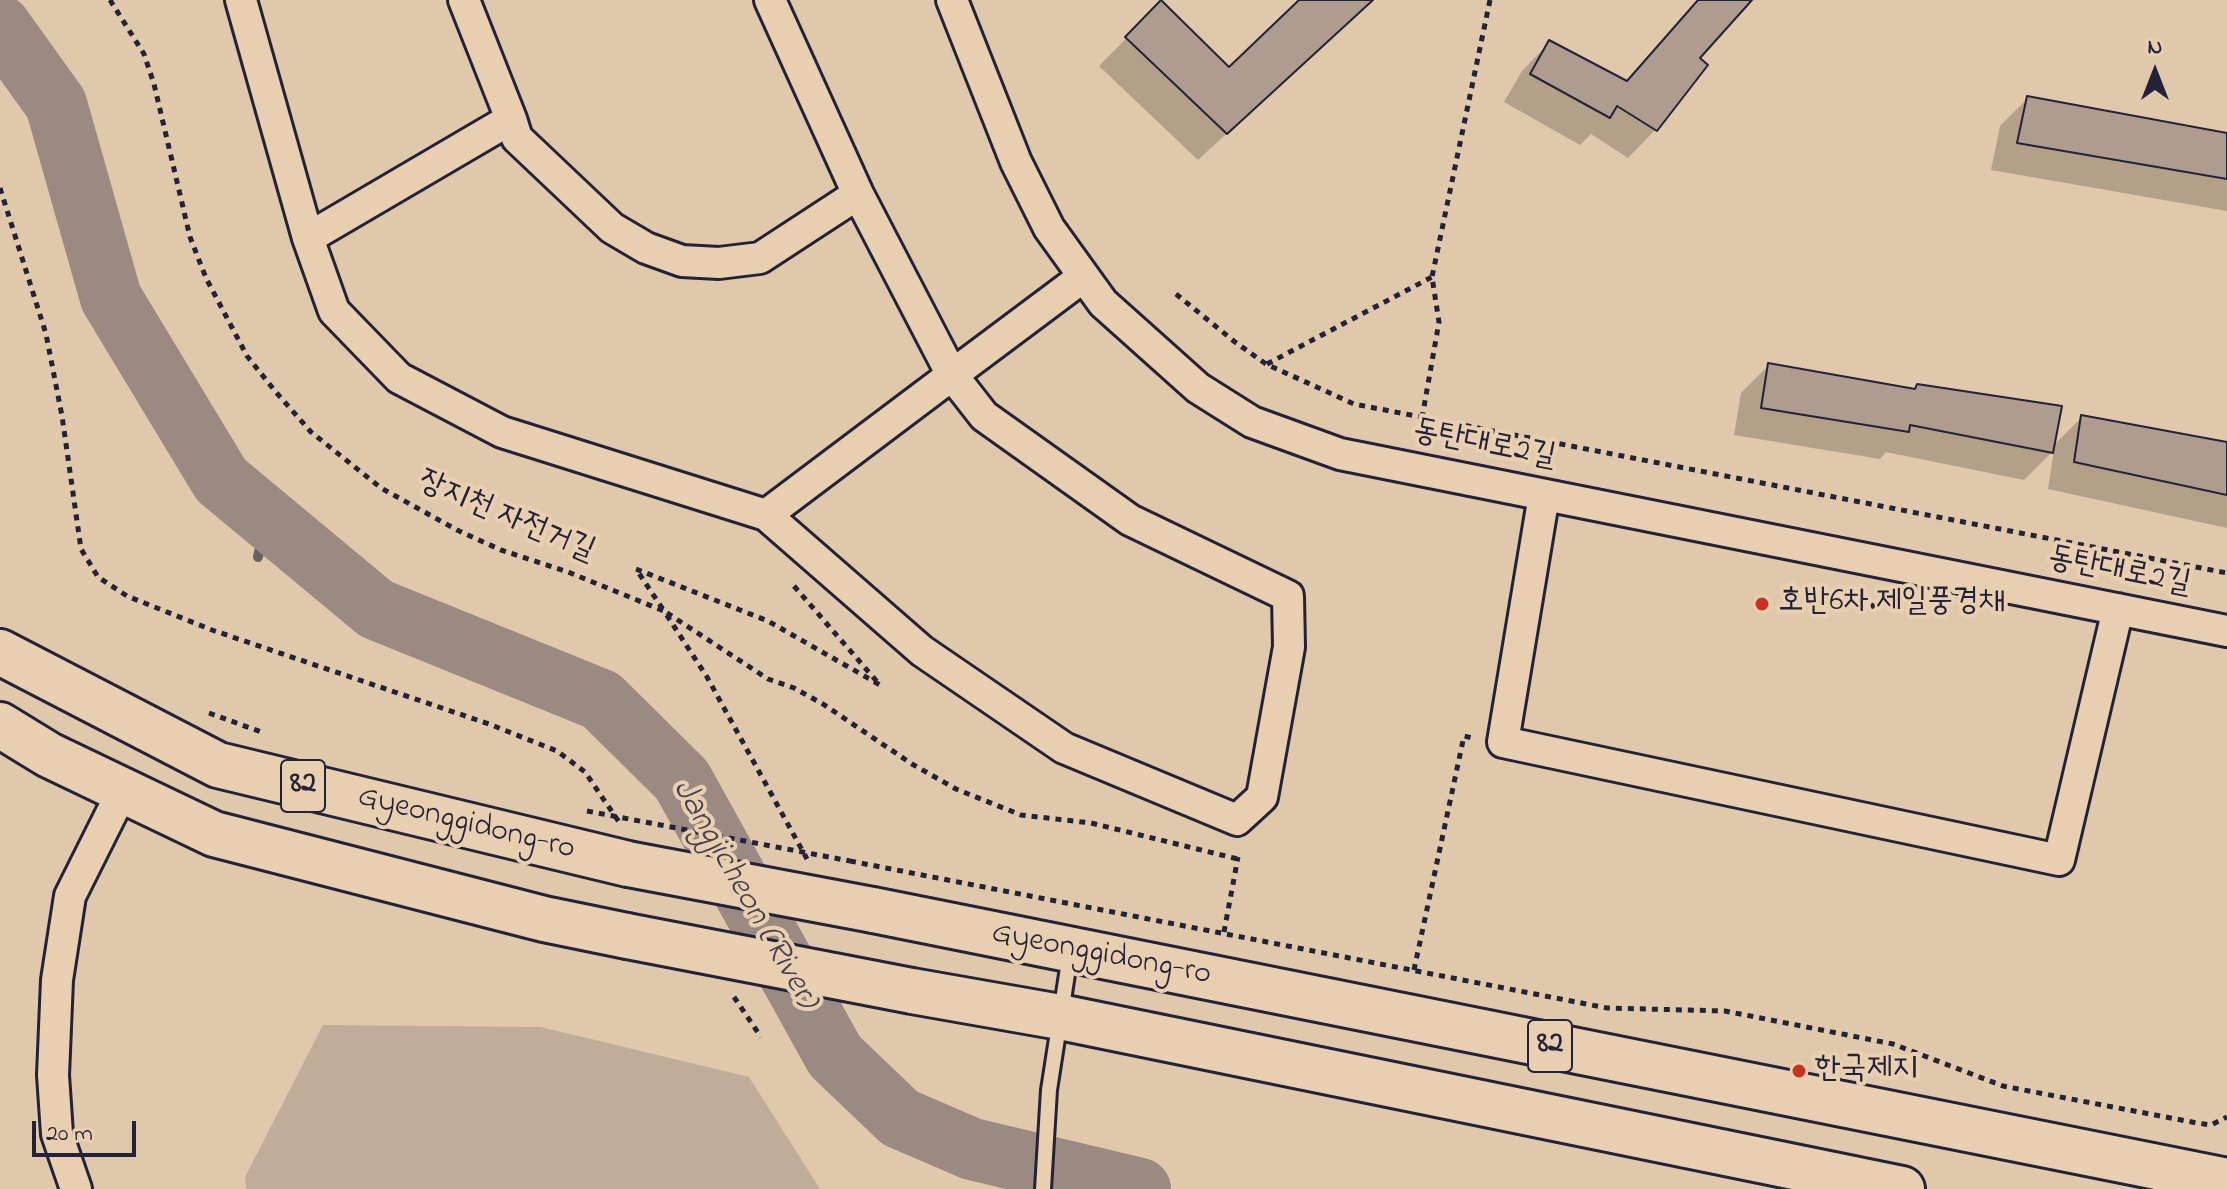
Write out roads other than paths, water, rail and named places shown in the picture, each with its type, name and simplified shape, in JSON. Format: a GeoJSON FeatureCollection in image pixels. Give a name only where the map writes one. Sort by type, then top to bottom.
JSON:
{"type":"FeatureCollection","features":[{"type":"Feature","properties":{"kind":"main road","name":"Gyeonggidong-ro"},"geometry":{"type":"LineString","coordinates":[[0,652],[218,765],[624,844],[873,910],[2227,1181]]}},
{"type":"Feature","properties":{"kind":"main road","name":"82"},"geometry":{"type":"LineString","coordinates":[[0,725],[49,755],[214,834],[544,919],[1060,1017],[1902,1189]]}},
{"type":"Feature","properties":{"kind":"street"},"geometry":{"type":"LineString","coordinates":[[241,0],[308,238],[334,311],[399,378],[502,432],[766,515],[922,651],[1064,748],[1237,820],[1262,797],[1289,647],[1288,596],[1130,520],[984,416],[952,375],[858,194],[770,0]]}},
{"type":"Feature","properties":{"kind":"street"},"geometry":{"type":"LineString","coordinates":[[464,0],[517,138],[612,228],[646,248],[682,261],[719,263],[760,258],[858,194]]}},
{"type":"Feature","properties":{"kind":"street","name":"동탄대로2길"},"geometry":{"type":"LineString","coordinates":[[952,0],[1016,162],[1049,228],[1083,277],[1103,303],[1198,388],[1252,422],[1340,454],[2227,631]]}},
{"type":"Feature","properties":{"kind":"street"},"geometry":{"type":"LineString","coordinates":[[308,238],[511,119]]}},
{"type":"Feature","properties":{"kind":"street"},"geometry":{"type":"LineString","coordinates":[[766,515],[1083,277]]}},
{"type":"Feature","properties":{"kind":"street"},"geometry":{"type":"LineString","coordinates":[[1544,495],[1503,742],[2059,860],[2118,609]]}},
{"type":"Feature","properties":{"kind":"street"},"geometry":{"type":"LineString","coordinates":[[76,1189],[57,1134],[53,1075],[57,980],[70,896],[123,790]]}},
{"type":"Feature","properties":{"kind":"lane"},"geometry":{"type":"LineString","coordinates":[[1043,1189],[1049,1090],[1071,950]]}},
{"type":"Feature","properties":{"kind":"waterway","name":"Jangjicheon (River)"},"geometry":{"type":"LineString","coordinates":[[0,26],[56,104],[111,298],[221,480],[376,609],[601,700],[682,780],[835,1056],[900,1118],[972,1149],[1140,1189]]}},
{"type":"Feature","properties":{"kind":"waterway"},"geometry":{"type":"LineString","coordinates":[[258,557],[266,518]]}},
{"type":"Feature","properties":{"kind":"place","name":"호반6차.제일풍경채"},"geometry":{"type":"Point","coordinates":[1762,604]}},
{"type":"Feature","properties":{"kind":"place","name":"한국제지"},"geometry":{"type":"Point","coordinates":[1799,1071]}}]}
